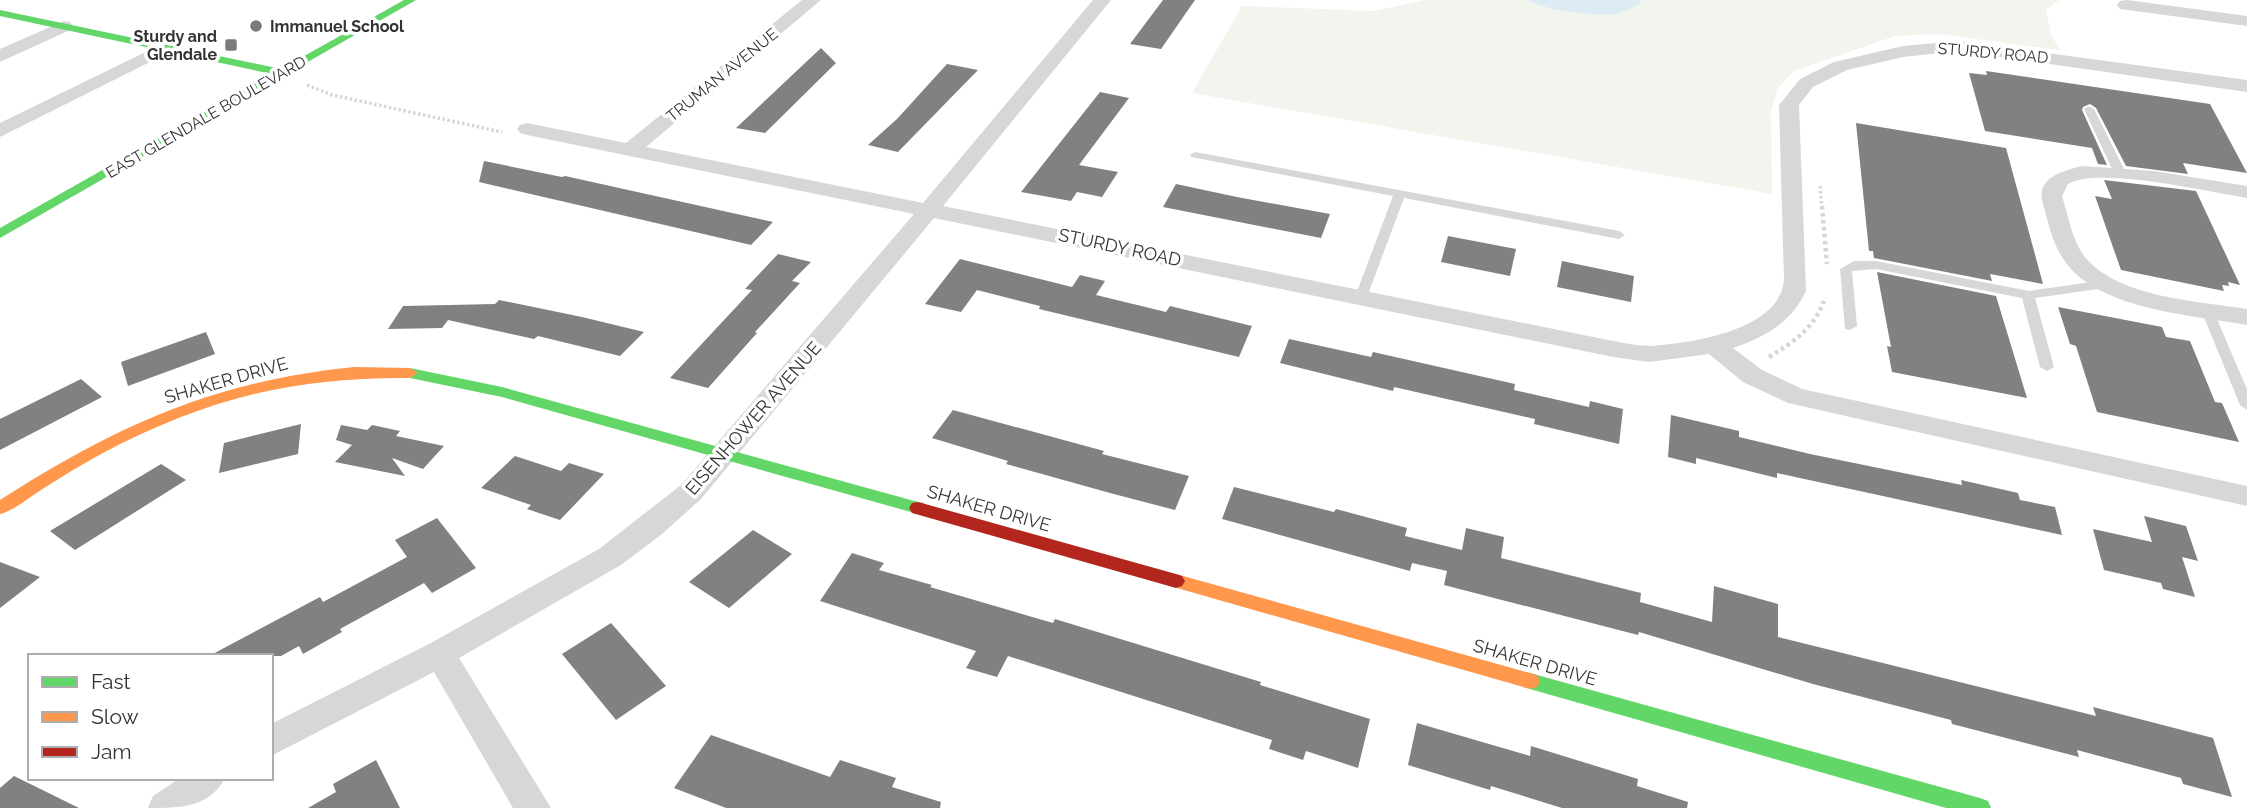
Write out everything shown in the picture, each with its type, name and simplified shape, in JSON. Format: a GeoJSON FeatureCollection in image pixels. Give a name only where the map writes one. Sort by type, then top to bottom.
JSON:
{"type":"FeatureCollection","features":[{"type":"Feature","properties":{"kind":"street","name":"EAST GLENDALE BOULEVARD"},"geometry":{"type":"LineString","coordinates":[[0,234],[411,0]]}},
{"type":"Feature","properties":{"kind":"street","name":"TRUMAN AVENUE"},"geometry":{"type":"LineString","coordinates":[[631,149],[812,0]]}},
{"type":"Feature","properties":{"kind":"street","name":"EISENHOWER AVENUE"},"geometry":{"type":"LineString","coordinates":[[273,740],[440,653],[610,557],[652,526],[691,492],[1102,0]]}},
{"type":"Feature","properties":{"kind":"street"},"geometry":{"type":"LineString","coordinates":[[2126,5],[2247,21]]}},
{"type":"Feature","properties":{"kind":"street"},"geometry":{"type":"LineString","coordinates":[[0,13],[164,48],[277,76]]}},
{"type":"Feature","properties":{"kind":"street"},"geometry":{"type":"LineString","coordinates":[[0,56],[64,26]]}},
{"type":"Feature","properties":{"kind":"street","name":"STURDY ROAD"},"geometry":{"type":"LineString","coordinates":[[527,129],[930,208],[1631,352],[1668,353],[1739,338],[1763,326],[1782,309],[1794,291],[1796,268],[1788,105],[1796,92],[1811,79],[1831,70],[1903,51],[1928,47],[1958,47],[2247,86]]}},
{"type":"Feature","properties":{"kind":"street"},"geometry":{"type":"LineString","coordinates":[[0,131],[164,48]]}},
{"type":"Feature","properties":{"kind":"street"},"geometry":{"type":"LineString","coordinates":[[2247,192],[2120,173],[2093,172],[2069,175],[2058,181],[2051,196],[2069,251],[2089,274],[2105,284],[2144,297],[2247,317]]}},
{"type":"Feature","properties":{"kind":"street"},"geometry":{"type":"LineString","coordinates":[[1714,345],[1765,385],[1797,397],[2247,496]]}},
{"type":"Feature","properties":{"kind":"street","name":"SHAKER DRIVE"},"geometry":{"type":"LineString","coordinates":[[0,508],[29,487],[96,449],[167,416],[239,392],[300,378],[355,372],[415,373],[464,381],[1980,808]]}},
{"type":"Feature","properties":{"kind":"street"},"geometry":{"type":"LineString","coordinates":[[440,653],[533,808]]}},
{"type":"Feature","properties":{"kind":"street"},"geometry":{"type":"LineString","coordinates":[[166,808],[205,780]]}},
{"type":"Feature","properties":{"kind":"lane"},"geometry":{"type":"LineString","coordinates":[[2090,109],[2120,173]]}},
{"type":"Feature","properties":{"kind":"lane"},"geometry":{"type":"LineString","coordinates":[[1195,155],[1619,235]]}},
{"type":"Feature","properties":{"kind":"lane"},"geometry":{"type":"LineString","coordinates":[[1361,297],[1400,194]]}},
{"type":"Feature","properties":{"kind":"lane"},"geometry":{"type":"LineString","coordinates":[[1850,326],[1846,268],[1854,265],[1877,265],[2029,295],[2105,284]]}},
{"type":"Feature","properties":{"kind":"lane"},"geometry":{"type":"LineString","coordinates":[[2029,295],[2028,300],[2047,367]]}},
{"type":"Feature","properties":{"kind":"lane"},"geometry":{"type":"LineString","coordinates":[[2207,310],[2247,405]]}},
{"type":"Feature","properties":{"kind":"path"},"geometry":{"type":"LineString","coordinates":[[277,76],[332,96],[518,136],[527,129]]}},
{"type":"Feature","properties":{"kind":"path"},"geometry":{"type":"LineString","coordinates":[[1820,180],[1828,270]]}},
{"type":"Feature","properties":{"kind":"path"},"geometry":{"type":"LineString","coordinates":[[1738,366],[1769,357],[1800,338],[1821,314],[1826,293]]}},
{"type":"Feature","properties":{"kind":"shaded area"},"geometry":{"type":"Polygon","coordinates":[[[1425,0],[1527,0],[1639,5],[1642,0],[2059,0],[2046,10],[2051,33],[2059,50],[1939,34],[1895,36],[1794,71],[1777,89],[1771,112],[1772,194],[1192,93],[1242,6],[1375,11],[1425,0]]]}},
{"type":"Feature","properties":{"kind":"shaded area"},"geometry":{"type":"Polygon","coordinates":[[[1527,0],[1642,0],[1639,5],[1622,12],[1586,14],[1558,10],[1527,0]]]}},
{"type":"Feature","properties":{"kind":"building"},"geometry":{"type":"Polygon","coordinates":[[[1163,0],[1195,0],[1161,49],[1130,44],[1163,0]]]}},
{"type":"Feature","properties":{"kind":"building"},"geometry":{"type":"Polygon","coordinates":[[[821,48],[836,63],[765,133],[736,128],[821,48]]]}},
{"type":"Feature","properties":{"kind":"building"},"geometry":{"type":"Polygon","coordinates":[[[947,64],[978,70],[898,152],[868,145],[897,119],[947,64]]]}},
{"type":"Feature","properties":{"kind":"building"},"geometry":{"type":"Polygon","coordinates":[[[1986,71],[2210,104],[2247,173],[2183,163],[2188,174],[2126,166],[2096,108],[2090,104],[2082,110],[2107,165],[2098,164],[2092,148],[1985,131],[1969,73],[1987,75],[1986,71]]]}},
{"type":"Feature","properties":{"kind":"building"},"geometry":{"type":"Polygon","coordinates":[[[1100,92],[1129,98],[1079,165],[1118,172],[1102,197],[1077,192],[1071,201],[1021,192],[1100,92]]]}},
{"type":"Feature","properties":{"kind":"building"},"geometry":{"type":"Polygon","coordinates":[[[1856,123],[2006,148],[2043,284],[1990,274],[1992,281],[1874,258],[1873,251],[1869,251],[1856,123]]]}},
{"type":"Feature","properties":{"kind":"building"},"geometry":{"type":"Polygon","coordinates":[[[484,161],[773,222],[751,245],[479,182],[484,161]]]}},
{"type":"Feature","properties":{"kind":"building"},"geometry":{"type":"Polygon","coordinates":[[[2104,180],[2196,191],[2240,285],[2228,282],[2229,286],[2222,285],[2224,291],[2121,270],[2095,196],[2112,199],[2104,180]]]}},
{"type":"Feature","properties":{"kind":"building"},"geometry":{"type":"Polygon","coordinates":[[[1176,184],[1330,214],[1321,238],[1163,207],[1176,184]]]}},
{"type":"Feature","properties":{"kind":"building"},"geometry":{"type":"Polygon","coordinates":[[[1448,236],[1516,249],[1510,276],[1441,262],[1448,236]]]}},
{"type":"Feature","properties":{"kind":"building"},"geometry":{"type":"Polygon","coordinates":[[[778,254],[811,262],[792,281],[800,283],[755,332],[757,333],[708,388],[670,378],[752,290],[745,289],[778,254]]]}},
{"type":"Feature","properties":{"kind":"building"},"geometry":{"type":"Polygon","coordinates":[[[960,259],[1072,287],[1080,275],[1105,281],[1096,295],[1166,312],[1170,306],[1252,326],[1239,357],[1039,309],[1040,306],[977,290],[961,312],[925,304],[960,259]]]}},
{"type":"Feature","properties":{"kind":"building"},"geometry":{"type":"Polygon","coordinates":[[[1562,261],[1634,276],[1631,302],[1557,287],[1562,261]]]}},
{"type":"Feature","properties":{"kind":"building"},"geometry":{"type":"Polygon","coordinates":[[[1877,272],[1996,296],[2027,398],[1892,372],[1887,346],[1891,347],[1877,272]]]}},
{"type":"Feature","properties":{"kind":"building"},"geometry":{"type":"Polygon","coordinates":[[[499,300],[644,332],[620,356],[538,336],[534,339],[448,320],[442,328],[388,329],[403,306],[495,304],[499,300]]]}},
{"type":"Feature","properties":{"kind":"building"},"geometry":{"type":"Polygon","coordinates":[[[2058,307],[2162,327],[2166,337],[2190,341],[2215,402],[2222,403],[2239,442],[2097,412],[2076,346],[2070,344],[2058,307]]]}},
{"type":"Feature","properties":{"kind":"building"},"geometry":{"type":"Polygon","coordinates":[[[206,332],[215,354],[128,386],[121,362],[206,332]]]}},
{"type":"Feature","properties":{"kind":"building"},"geometry":{"type":"Polygon","coordinates":[[[1289,339],[1371,357],[1373,352],[1515,384],[1514,390],[1589,407],[1590,401],[1623,409],[1619,444],[1534,424],[1535,419],[1394,387],[1393,391],[1280,363],[1289,339]]]}},
{"type":"Feature","properties":{"kind":"building"},"geometry":{"type":"Polygon","coordinates":[[[81,379],[102,397],[0,450],[0,419],[81,379]]]}},
{"type":"Feature","properties":{"kind":"building"},"geometry":{"type":"Polygon","coordinates":[[[953,410],[1104,451],[1102,454],[1189,476],[1175,510],[1006,464],[1008,461],[932,438],[953,410]]]}},
{"type":"Feature","properties":{"kind":"building"},"geometry":{"type":"Polygon","coordinates":[[[1671,415],[1739,431],[1739,437],[1810,454],[1962,485],[1961,480],[2018,493],[2020,500],[2055,507],[2062,535],[1777,473],[1777,478],[1696,458],[1696,464],[1668,457],[1671,415]]]}},
{"type":"Feature","properties":{"kind":"building"},"geometry":{"type":"Polygon","coordinates":[[[301,424],[298,454],[219,473],[224,443],[301,424]]]}},
{"type":"Feature","properties":{"kind":"building"},"geometry":{"type":"Polygon","coordinates":[[[341,425],[367,430],[372,425],[400,431],[396,436],[444,446],[423,469],[392,458],[405,476],[335,462],[352,445],[336,440],[341,425]]]}},
{"type":"Feature","properties":{"kind":"building"},"geometry":{"type":"Polygon","coordinates":[[[515,456],[561,471],[569,463],[604,474],[560,520],[527,509],[531,505],[481,488],[515,456]]]}},
{"type":"Feature","properties":{"kind":"building"},"geometry":{"type":"Polygon","coordinates":[[[161,464],[186,480],[75,550],[50,531],[161,464]]]}},
{"type":"Feature","properties":{"kind":"building"},"geometry":{"type":"Polygon","coordinates":[[[1234,487],[1334,512],[1336,509],[1407,528],[1405,536],[1462,550],[1466,528],[1504,537],[1501,558],[1641,593],[1640,602],[1712,622],[1714,586],[1778,604],[1778,637],[2096,716],[2093,707],[2213,738],[2232,797],[2183,784],[2181,778],[2077,750],[2079,757],[1952,724],[1951,720],[1813,684],[1639,632],[1638,635],[1444,585],[1447,571],[1412,563],[1410,571],[1222,519],[1234,487]]]}},
{"type":"Feature","properties":{"kind":"building"},"geometry":{"type":"Polygon","coordinates":[[[2144,516],[2186,526],[2198,561],[2182,557],[2195,597],[2163,589],[2161,583],[2104,570],[2093,529],[2152,542],[2144,516]]]}},
{"type":"Feature","properties":{"kind":"building"},"geometry":{"type":"Polygon","coordinates":[[[437,518],[476,568],[432,593],[424,583],[340,629],[342,632],[303,654],[299,646],[281,656],[213,654],[320,597],[323,602],[407,557],[395,540],[437,518]]]}},
{"type":"Feature","properties":{"kind":"building"},"geometry":{"type":"Polygon","coordinates":[[[753,530],[792,554],[729,608],[689,582],[753,530]]]}},
{"type":"Feature","properties":{"kind":"building"},"geometry":{"type":"Polygon","coordinates":[[[852,553],[884,563],[879,570],[932,585],[930,587],[1053,623],[1055,619],[1261,682],[1260,685],[1370,719],[1358,768],[1306,751],[1303,760],[1269,749],[1272,740],[1008,656],[997,677],[966,668],[976,651],[820,601],[852,553]]]}},
{"type":"Feature","properties":{"kind":"building"},"geometry":{"type":"Polygon","coordinates":[[[0,562],[40,577],[0,608],[0,562]]]}},
{"type":"Feature","properties":{"kind":"building"},"geometry":{"type":"Polygon","coordinates":[[[611,623],[666,686],[616,720],[562,654],[611,623]]]}},
{"type":"Feature","properties":{"kind":"building"},"geometry":{"type":"Polygon","coordinates":[[[1417,723],[1530,756],[1531,746],[1638,779],[1637,786],[1688,802],[1687,808],[1562,808],[1408,765],[1417,723]]]}},
{"type":"Feature","properties":{"kind":"building"},"geometry":{"type":"Polygon","coordinates":[[[711,735],[830,777],[840,760],[896,778],[892,787],[941,802],[940,808],[726,808],[674,788],[711,735]]]}},
{"type":"Feature","properties":{"kind":"building"},"geometry":{"type":"Polygon","coordinates":[[[376,760],[400,808],[308,808],[336,792],[333,784],[376,760]]]}},
{"type":"Feature","properties":{"kind":"building"},"geometry":{"type":"Polygon","coordinates":[[[14,776],[79,808],[0,808],[0,788],[14,776]]]}},
{"type":"Feature","properties":{"kind":"traffic: fast"},"geometry":{"type":"LineString","coordinates":[[0,234],[411,0]]}},
{"type":"Feature","properties":{"kind":"traffic: fast"},"geometry":{"type":"LineString","coordinates":[[0,13],[282,73]]}},
{"type":"Feature","properties":{"kind":"traffic: fast"},"geometry":{"type":"LineString","coordinates":[[410,373],[502,392],[918,508]]}},
{"type":"Feature","properties":{"kind":"traffic: fast"},"geometry":{"type":"LineString","coordinates":[[1530,681],[1980,808]]}},
{"type":"Feature","properties":{"kind":"traffic: slow"},"geometry":{"type":"LineString","coordinates":[[0,508],[94,451],[143,426],[194,406],[246,389],[300,378],[354,372],[410,373]]}},
{"type":"Feature","properties":{"kind":"traffic: slow"},"geometry":{"type":"LineString","coordinates":[[1176,581],[1530,681]]}},
{"type":"Feature","properties":{"kind":"traffic: jam"},"geometry":{"type":"LineString","coordinates":[[918,508],[1176,581]]}},
{"type":"Feature","properties":{"kind":"place","name":"Immanuel School"},"geometry":{"type":"Point","coordinates":[256,26]}},
{"type":"Feature","properties":{"kind":"place","name":"Sturdy and Glendale"},"geometry":{"type":"Point","coordinates":[231,45]}}]}
